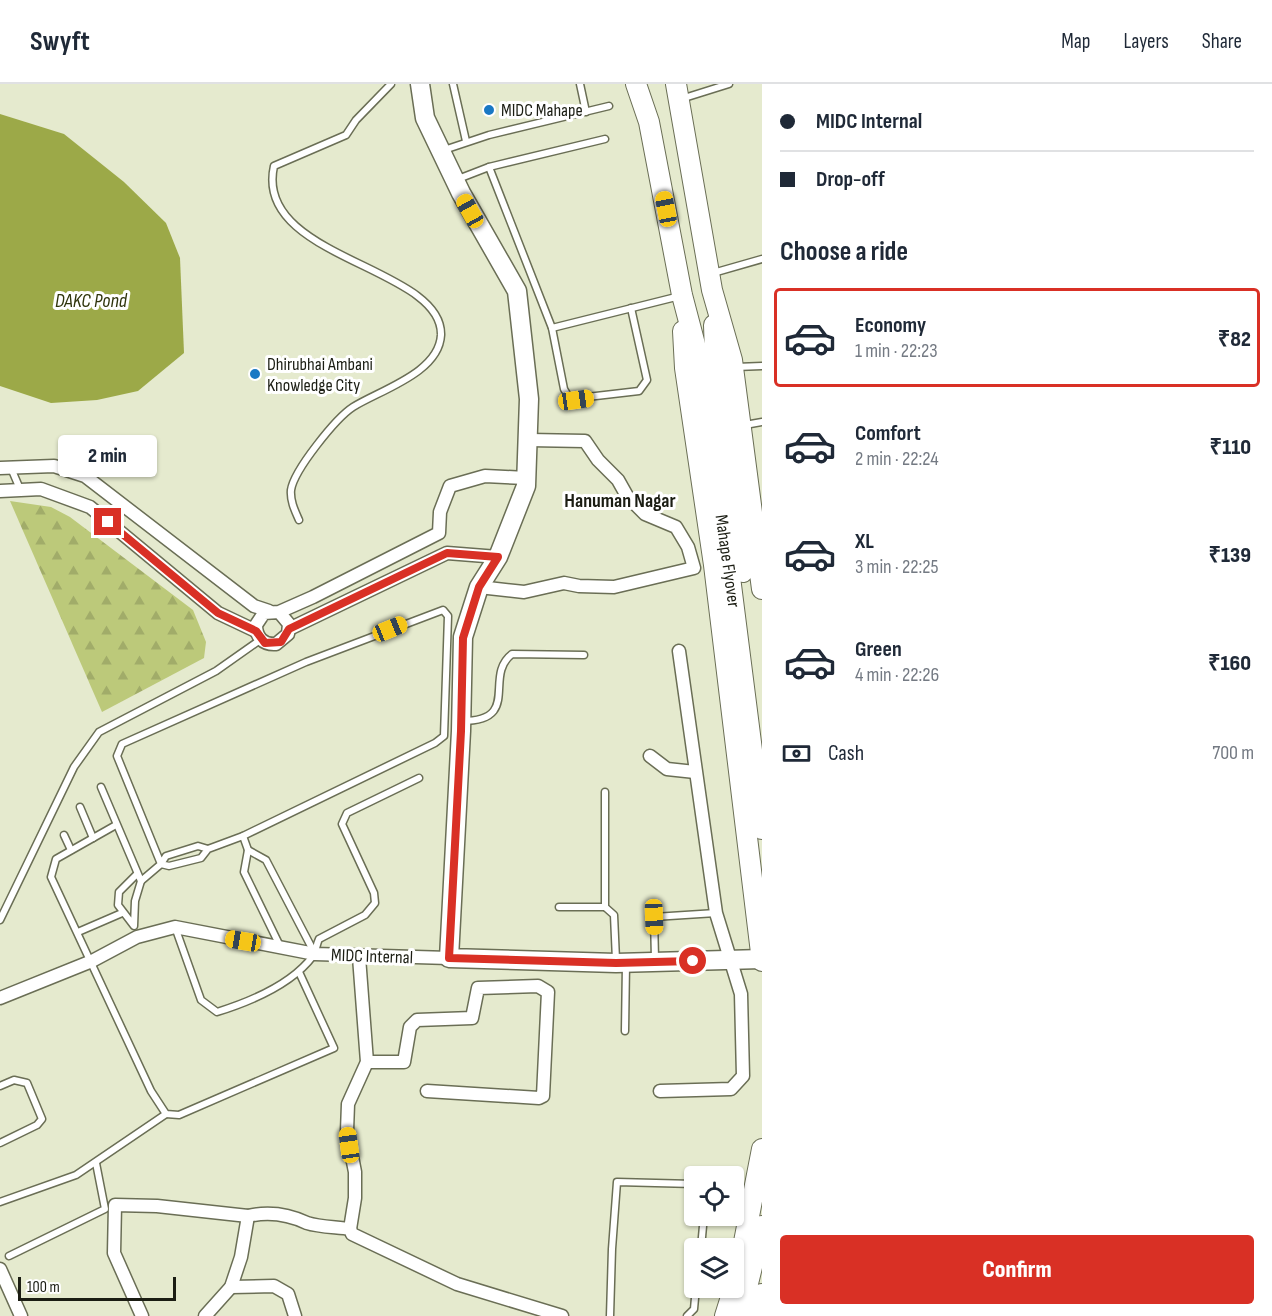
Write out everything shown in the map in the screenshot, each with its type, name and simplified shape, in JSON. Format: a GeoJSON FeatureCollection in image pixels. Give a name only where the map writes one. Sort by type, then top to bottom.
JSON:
{"type":"FeatureCollection","features":[{"type":"Feature","properties":{"kind":"main road"},"geometry":{"type":"LineString","coordinates":[[636,84],[649,122],[682,295],[685,368],[714,565],[762,959]]}},
{"type":"Feature","properties":{"kind":"main road"},"geometry":{"type":"LineString","coordinates":[[675,96],[711,282],[733,367],[740,425],[751,478],[762,589]]}},
{"type":"Feature","properties":{"kind":"main road","name":"Mahape Flyover"},"geometry":{"type":"LineString","coordinates":[[711,282],[707,355],[726,543],[762,829]]}},
{"type":"Feature","properties":{"kind":"main road","name":"Mahape Flyover"},"geometry":{"type":"LineString","coordinates":[[682,295],[707,355],[762,724]]}},
{"type":"Feature","properties":{"kind":"main road"},"geometry":{"type":"LineString","coordinates":[[744,1201],[762,1149]]}},
{"type":"Feature","properties":{"kind":"main road"},"geometry":{"type":"LineString","coordinates":[[725,1316],[737,1278],[741,1226]]}},
{"type":"Feature","properties":{"kind":"main road"},"geometry":{"type":"LineString","coordinates":[[740,1316],[762,1226]]}},
{"type":"Feature","properties":{"kind":"main road"},"geometry":{"type":"LineString","coordinates":[[755,1316],[762,1294]]}},
{"type":"Feature","properties":{"kind":"street"},"geometry":{"type":"LineString","coordinates":[[420,84],[425,118],[454,180],[517,291],[529,399],[529,440],[525,486],[498,557],[479,587],[463,638],[462,721],[449,958]]}},
{"type":"Feature","properties":{"kind":"street"},"geometry":{"type":"LineString","coordinates":[[645,84],[649,122]]}},
{"type":"Feature","properties":{"kind":"street"},"geometry":{"type":"LineString","coordinates":[[479,587],[524,592],[564,583],[614,587],[694,568],[688,548],[676,527],[645,514],[627,496],[618,480],[598,460],[585,441],[529,440]]}},
{"type":"Feature","properties":{"kind":"street"},"geometry":{"type":"LineString","coordinates":[[0,491],[41,489],[90,507],[218,613],[276,644],[285,639],[289,629],[287,619],[254,606],[85,476],[54,466],[5,467]]}},
{"type":"Feature","properties":{"kind":"street"},"geometry":{"type":"LineString","coordinates":[[447,553],[439,533],[440,512],[450,486],[485,476],[526,478]]}},
{"type":"Feature","properties":{"kind":"street"},"geometry":{"type":"LineString","coordinates":[[258,635],[257,620],[439,533]]}},
{"type":"Feature","properties":{"kind":"street"},"geometry":{"type":"LineString","coordinates":[[289,629],[447,553],[498,557]]}},
{"type":"Feature","properties":{"kind":"street"},"geometry":{"type":"LineString","coordinates":[[660,1091],[731,1089],[743,1076],[741,994],[716,913],[679,651]]}},
{"type":"Feature","properties":{"kind":"street"},"geometry":{"type":"LineString","coordinates":[[651,756],[667,769],[695,772]]}},
{"type":"Feature","properties":{"kind":"street","name":"MIDC Internal"},"geometry":{"type":"LineString","coordinates":[[0,998],[92,961],[136,931],[175,927],[315,954],[359,957],[621,963],[762,959]]}},
{"type":"Feature","properties":{"kind":"street"},"geometry":{"type":"LineString","coordinates":[[359,957],[367,1062],[348,1104],[347,1131],[355,1172],[350,1228],[352,1234],[457,1284],[562,1316]]}},
{"type":"Feature","properties":{"kind":"street"},"geometry":{"type":"LineString","coordinates":[[367,1062],[404,1062],[410,1027],[417,1020],[472,1018],[478,988],[538,986],[548,992],[543,1096],[539,1098],[427,1091]]}},
{"type":"Feature","properties":{"kind":"street"},"geometry":{"type":"LineString","coordinates":[[142,1316],[114,1252],[115,1205],[157,1206],[248,1216],[278,1214],[299,1217],[308,1223],[350,1228]]}},
{"type":"Feature","properties":{"kind":"street"},"geometry":{"type":"LineString","coordinates":[[205,1316],[231,1287],[241,1257],[248,1216]]}},
{"type":"Feature","properties":{"kind":"street"},"geometry":{"type":"LineString","coordinates":[[0,1269],[21,1316]]}},
{"type":"Feature","properties":{"kind":"street"},"geometry":{"type":"LineString","coordinates":[[231,1287],[274,1286],[288,1293],[295,1316]]}},
{"type":"Feature","properties":{"kind":"lane"},"geometry":{"type":"LineString","coordinates":[[299,520],[292,506],[293,483],[316,445],[351,408],[417,373],[437,351],[441,335],[433,309],[409,291],[318,243],[294,225],[281,207],[271,180],[274,166],[346,135],[356,120],[391,84]]}},
{"type":"Feature","properties":{"kind":"lane"},"geometry":{"type":"LineString","coordinates":[[453,84],[466,141]]}},
{"type":"Feature","properties":{"kind":"lane"},"geometry":{"type":"LineString","coordinates":[[580,84],[586,112]]}},
{"type":"Feature","properties":{"kind":"lane"},"geometry":{"type":"LineString","coordinates":[[675,96],[729,84]]}},
{"type":"Feature","properties":{"kind":"lane"},"geometry":{"type":"LineString","coordinates":[[441,151],[466,141],[609,106]]}},
{"type":"Feature","properties":{"kind":"lane"},"geometry":{"type":"LineString","coordinates":[[454,180],[489,167],[605,139]]}},
{"type":"Feature","properties":{"kind":"lane"},"geometry":{"type":"LineString","coordinates":[[489,167],[552,328],[564,389],[570,399],[639,391],[646,380],[631,308]]}},
{"type":"Feature","properties":{"kind":"lane"},"geometry":{"type":"LineString","coordinates":[[711,282],[762,259]]}},
{"type":"Feature","properties":{"kind":"lane"},"geometry":{"type":"LineString","coordinates":[[552,328],[682,295]]}},
{"type":"Feature","properties":{"kind":"lane"},"geometry":{"type":"LineString","coordinates":[[733,367],[762,366]]}},
{"type":"Feature","properties":{"kind":"lane"},"geometry":{"type":"LineString","coordinates":[[740,425],[762,422]]}},
{"type":"Feature","properties":{"kind":"lane"},"geometry":{"type":"LineString","coordinates":[[5,467],[20,490]]}},
{"type":"Feature","properties":{"kind":"lane"},"geometry":{"type":"LineString","coordinates":[[442,610],[448,616],[444,736],[435,743],[243,836],[208,849],[201,858],[169,866],[161,864],[117,756],[122,744],[306,662],[442,610]]}},
{"type":"Feature","properties":{"kind":"lane"},"geometry":{"type":"LineString","coordinates":[[0,920],[74,767],[99,732],[216,670],[258,635]]}},
{"type":"Feature","properties":{"kind":"lane"},"geometry":{"type":"LineString","coordinates":[[462,721],[492,715],[496,708],[503,666],[512,654],[585,654]]}},
{"type":"Feature","properties":{"kind":"lane"},"geometry":{"type":"LineString","coordinates":[[175,927],[201,1000],[217,1012],[232,1007],[299,972],[315,954],[319,939],[365,915],[375,903],[374,893],[342,824],[343,818],[347,813],[419,778]]}},
{"type":"Feature","properties":{"kind":"lane"},"geometry":{"type":"LineString","coordinates":[[100,787],[136,875],[141,881]]}},
{"type":"Feature","properties":{"kind":"lane"},"geometry":{"type":"LineString","coordinates":[[605,792],[605,907]]}},
{"type":"Feature","properties":{"kind":"lane"},"geometry":{"type":"LineString","coordinates":[[80,807],[93,838]]}},
{"type":"Feature","properties":{"kind":"lane"},"geometry":{"type":"LineString","coordinates":[[116,825],[56,858],[51,877],[151,1090],[166,1114]]}},
{"type":"Feature","properties":{"kind":"lane"},"geometry":{"type":"LineString","coordinates":[[64,835],[71,850]]}},
{"type":"Feature","properties":{"kind":"lane"},"geometry":{"type":"LineString","coordinates":[[243,836],[248,850],[244,872],[281,948]]}},
{"type":"Feature","properties":{"kind":"lane"},"geometry":{"type":"LineString","coordinates":[[136,931],[135,901],[141,881],[161,864],[166,856],[198,846],[208,849]]}},
{"type":"Feature","properties":{"kind":"lane"},"geometry":{"type":"LineString","coordinates":[[248,850],[266,860],[315,954]]}},
{"type":"Feature","properties":{"kind":"lane"},"geometry":{"type":"LineString","coordinates":[[136,875],[119,892],[118,905],[136,931]]}},
{"type":"Feature","properties":{"kind":"lane"},"geometry":{"type":"LineString","coordinates":[[559,907],[605,907],[614,915],[621,963],[625,1031]]}},
{"type":"Feature","properties":{"kind":"lane"},"geometry":{"type":"LineString","coordinates":[[78,932],[122,913]]}},
{"type":"Feature","properties":{"kind":"lane"},"geometry":{"type":"LineString","coordinates":[[656,962],[654,917],[716,913]]}},
{"type":"Feature","properties":{"kind":"lane"},"geometry":{"type":"LineString","coordinates":[[0,1202],[76,1175],[96,1163],[137,1131],[166,1114],[179,1115],[334,1048],[299,972]]}},
{"type":"Feature","properties":{"kind":"lane"},"geometry":{"type":"LineString","coordinates":[[0,1086],[14,1080],[27,1083],[42,1119],[38,1125],[0,1143]]}},
{"type":"Feature","properties":{"kind":"lane"},"geometry":{"type":"LineString","coordinates":[[9,1256],[105,1209],[96,1163]]}},
{"type":"Feature","properties":{"kind":"lane"},"geometry":{"type":"LineString","coordinates":[[610,1316],[617,1182],[684,1184]]}},
{"type":"Feature","properties":{"kind":"lane"},"geometry":{"type":"LineString","coordinates":[[687,1316],[694,1309],[695,1298]]}},
{"type":"Feature","properties":{"kind":"green space"},"geometry":{"type":"Polygon","coordinates":[[[10,501],[51,507],[70,517],[193,610],[206,642],[204,658],[102,712],[10,501]]]}},
{"type":"Feature","properties":{"kind":"water","name":"DAKC Pond"},"geometry":{"type":"Polygon","coordinates":[[[0,114],[64,134],[124,182],[166,223],[180,258],[184,353],[138,391],[97,400],[51,403],[0,386],[0,114]]]}},
{"type":"Feature","properties":{"kind":"place","name":"MIDC Mahape"},"geometry":{"type":"Point","coordinates":[489,110]}},
{"type":"Feature","properties":{"kind":"place","name":"Dhirubhai Ambani Knowledge City"},"geometry":{"type":"Point","coordinates":[255,374]}},
{"type":"Feature","properties":{"kind":"district","name":"Hanuman Nagar"},"geometry":{"type":"Point","coordinates":[620,500]}},
{"type":"Feature","properties":{"kind":"route"},"geometry":{"type":"LineString","coordinates":[[108,522],[218,613],[256,631],[261,640],[270,644],[276,644],[285,639],[289,629],[447,553],[498,557],[479,587],[463,638],[461,731],[449,958],[616,963],[693,961]]}}]}
